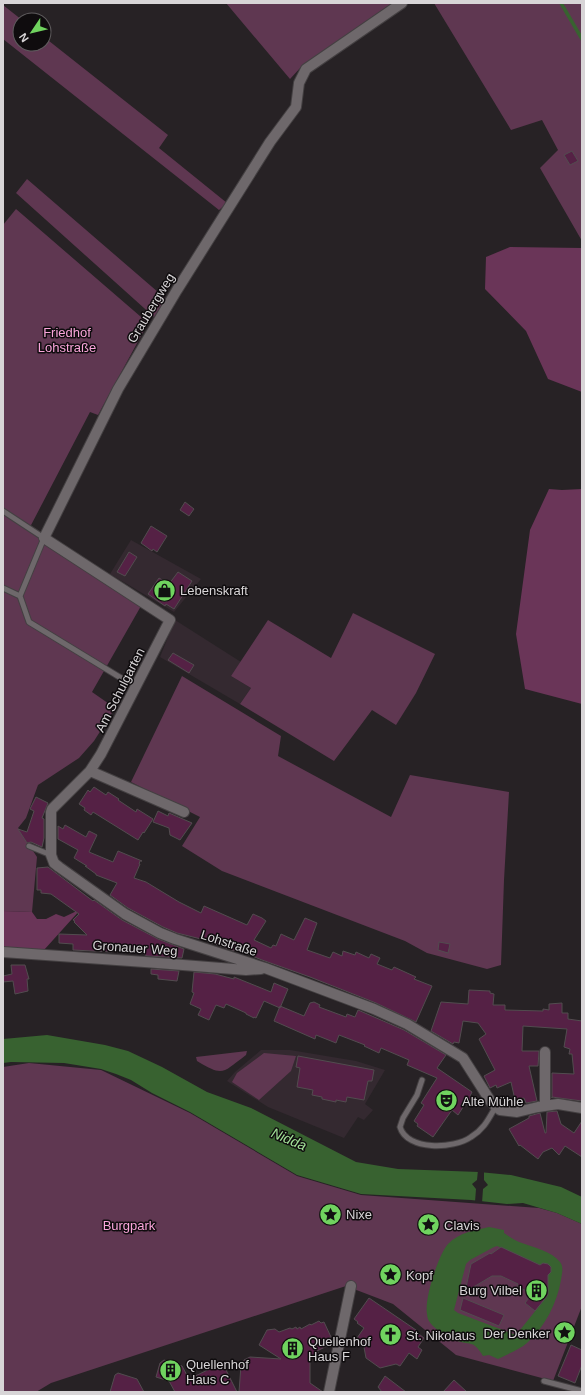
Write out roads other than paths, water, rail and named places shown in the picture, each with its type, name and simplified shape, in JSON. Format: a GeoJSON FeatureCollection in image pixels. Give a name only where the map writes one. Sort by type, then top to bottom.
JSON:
{"type":"FeatureCollection","features":[{"type":"Feature","properties":{"kind":"street","name":"Graubergweg"},"geometry":{"type":"LineString","coordinates":[[44,538],[118,388],[177,290],[270,142],[296,107],[299,83],[306,69],[402,3]]}},
{"type":"Feature","properties":{"kind":"street","name":"Am Schulgarten"},"geometry":{"type":"LineString","coordinates":[[44,538],[170,620],[101,754],[90,771]]}},
{"type":"Feature","properties":{"kind":"street"},"geometry":{"type":"LineString","coordinates":[[51,855],[52,808],[90,771],[184,812]]}},
{"type":"Feature","properties":{"kind":"street","name":"Lohstraße"},"geometry":{"type":"LineString","coordinates":[[51,855],[54,863],[59,867],[115,907],[147,926],[175,939],[265,968],[374,1009],[421,1032],[463,1058],[491,1102],[496,1106]]}},
{"type":"Feature","properties":{"kind":"street","name":"Gronauer Weg"},"geometry":{"type":"LineString","coordinates":[[3,952],[246,970],[265,968]]}},
{"type":"Feature","properties":{"kind":"street"},"geometry":{"type":"LineString","coordinates":[[545,1105],[546,1052]]}},
{"type":"Feature","properties":{"kind":"street"},"geometry":{"type":"LineString","coordinates":[[496,1106],[500,1110],[517,1112],[545,1105],[558,1104],[582,1108]]}},
{"type":"Feature","properties":{"kind":"street"},"geometry":{"type":"LineString","coordinates":[[329,1392],[351,1286]]}},
{"type":"Feature","properties":{"kind":"lane"},"geometry":{"type":"LineString","coordinates":[[3,511],[44,538],[20,596],[29,622],[121,678]]}},
{"type":"Feature","properties":{"kind":"lane"},"geometry":{"type":"LineString","coordinates":[[3,588],[20,596]]}},
{"type":"Feature","properties":{"kind":"lane"},"geometry":{"type":"LineString","coordinates":[[29,846],[51,855]]}},
{"type":"Feature","properties":{"kind":"lane"},"geometry":{"type":"LineString","coordinates":[[422,1080],[417,1094],[403,1118],[400,1127],[404,1134],[414,1142],[435,1146],[453,1144],[470,1138],[484,1127],[496,1106]]}},
{"type":"Feature","properties":{"kind":"lane"},"geometry":{"type":"LineString","coordinates":[[544,1381],[582,1391]]}},
{"type":"Feature","properties":{"kind":"lane"},"geometry":{"type":"LineString","coordinates":[[578,1392],[582,1391]]}},
{"type":"Feature","properties":{"kind":"water","name":"Nidda"},"geometry":{"type":"Polygon","coordinates":[[[47,1035],[105,1045],[128,1051],[162,1067],[207,1092],[251,1108],[356,1162],[398,1169],[479,1172],[511,1175],[561,1187],[582,1197],[582,1224],[557,1213],[523,1203],[507,1204],[471,1200],[361,1194],[297,1175],[190,1112],[152,1093],[131,1080],[116,1074],[101,1069],[64,1063],[3,1063],[3,1039],[47,1035]]]}},
{"type":"Feature","properties":{"kind":"water"},"geometry":{"type":"Polygon","coordinates":[[[489,1227],[504,1230],[504,1233],[515,1240],[552,1255],[560,1262],[562,1268],[557,1297],[545,1322],[527,1343],[517,1350],[498,1359],[489,1355],[483,1356],[474,1345],[460,1342],[446,1336],[432,1325],[428,1320],[427,1315],[428,1299],[436,1267],[448,1244],[452,1240],[467,1232],[489,1227]],[[497,1246],[494,1247],[470,1260],[466,1264],[454,1310],[458,1313],[516,1335],[548,1295],[548,1275],[551,1267],[548,1264],[543,1263],[540,1265],[497,1246]]]}},
{"type":"Feature","properties":{"kind":"waterway"},"geometry":{"type":"LineString","coordinates":[[561,3],[582,39]]}},
{"type":"Feature","properties":{"kind":"place","name":"Lebenskraft"},"geometry":{"type":"Point","coordinates":[165,590]}},
{"type":"Feature","properties":{"kind":"place","name":"Alte Mühle"},"geometry":{"type":"Point","coordinates":[446,1101]}},
{"type":"Feature","properties":{"kind":"place","name":"Nixe"},"geometry":{"type":"Point","coordinates":[331,1214]}},
{"type":"Feature","properties":{"kind":"place","name":"Clavis"},"geometry":{"type":"Point","coordinates":[428,1225]}},
{"type":"Feature","properties":{"kind":"place","name":"Kopf"},"geometry":{"type":"Point","coordinates":[390,1275]}},
{"type":"Feature","properties":{"kind":"place","name":"Burg Vilbel"},"geometry":{"type":"Point","coordinates":[537,1290]}},
{"type":"Feature","properties":{"kind":"place","name":"Der Denker"},"geometry":{"type":"Point","coordinates":[565,1333]}},
{"type":"Feature","properties":{"kind":"place","name":"St. Nikolaus"},"geometry":{"type":"Point","coordinates":[390,1335]}},
{"type":"Feature","properties":{"kind":"place","name":"Quellenhof Haus F"},"geometry":{"type":"Point","coordinates":[293,1348]}},
{"type":"Feature","properties":{"kind":"place","name":"Quellenhof Haus C"},"geometry":{"type":"Point","coordinates":[171,1371]}},
{"type":"Feature","properties":{"kind":"park label","name":"Friedhof Lohstraße"},"geometry":{"type":"Point","coordinates":[67,340]}},
{"type":"Feature","properties":{"kind":"park label","name":"Burgpark"},"geometry":{"type":"Point","coordinates":[129,1225]}}]}
